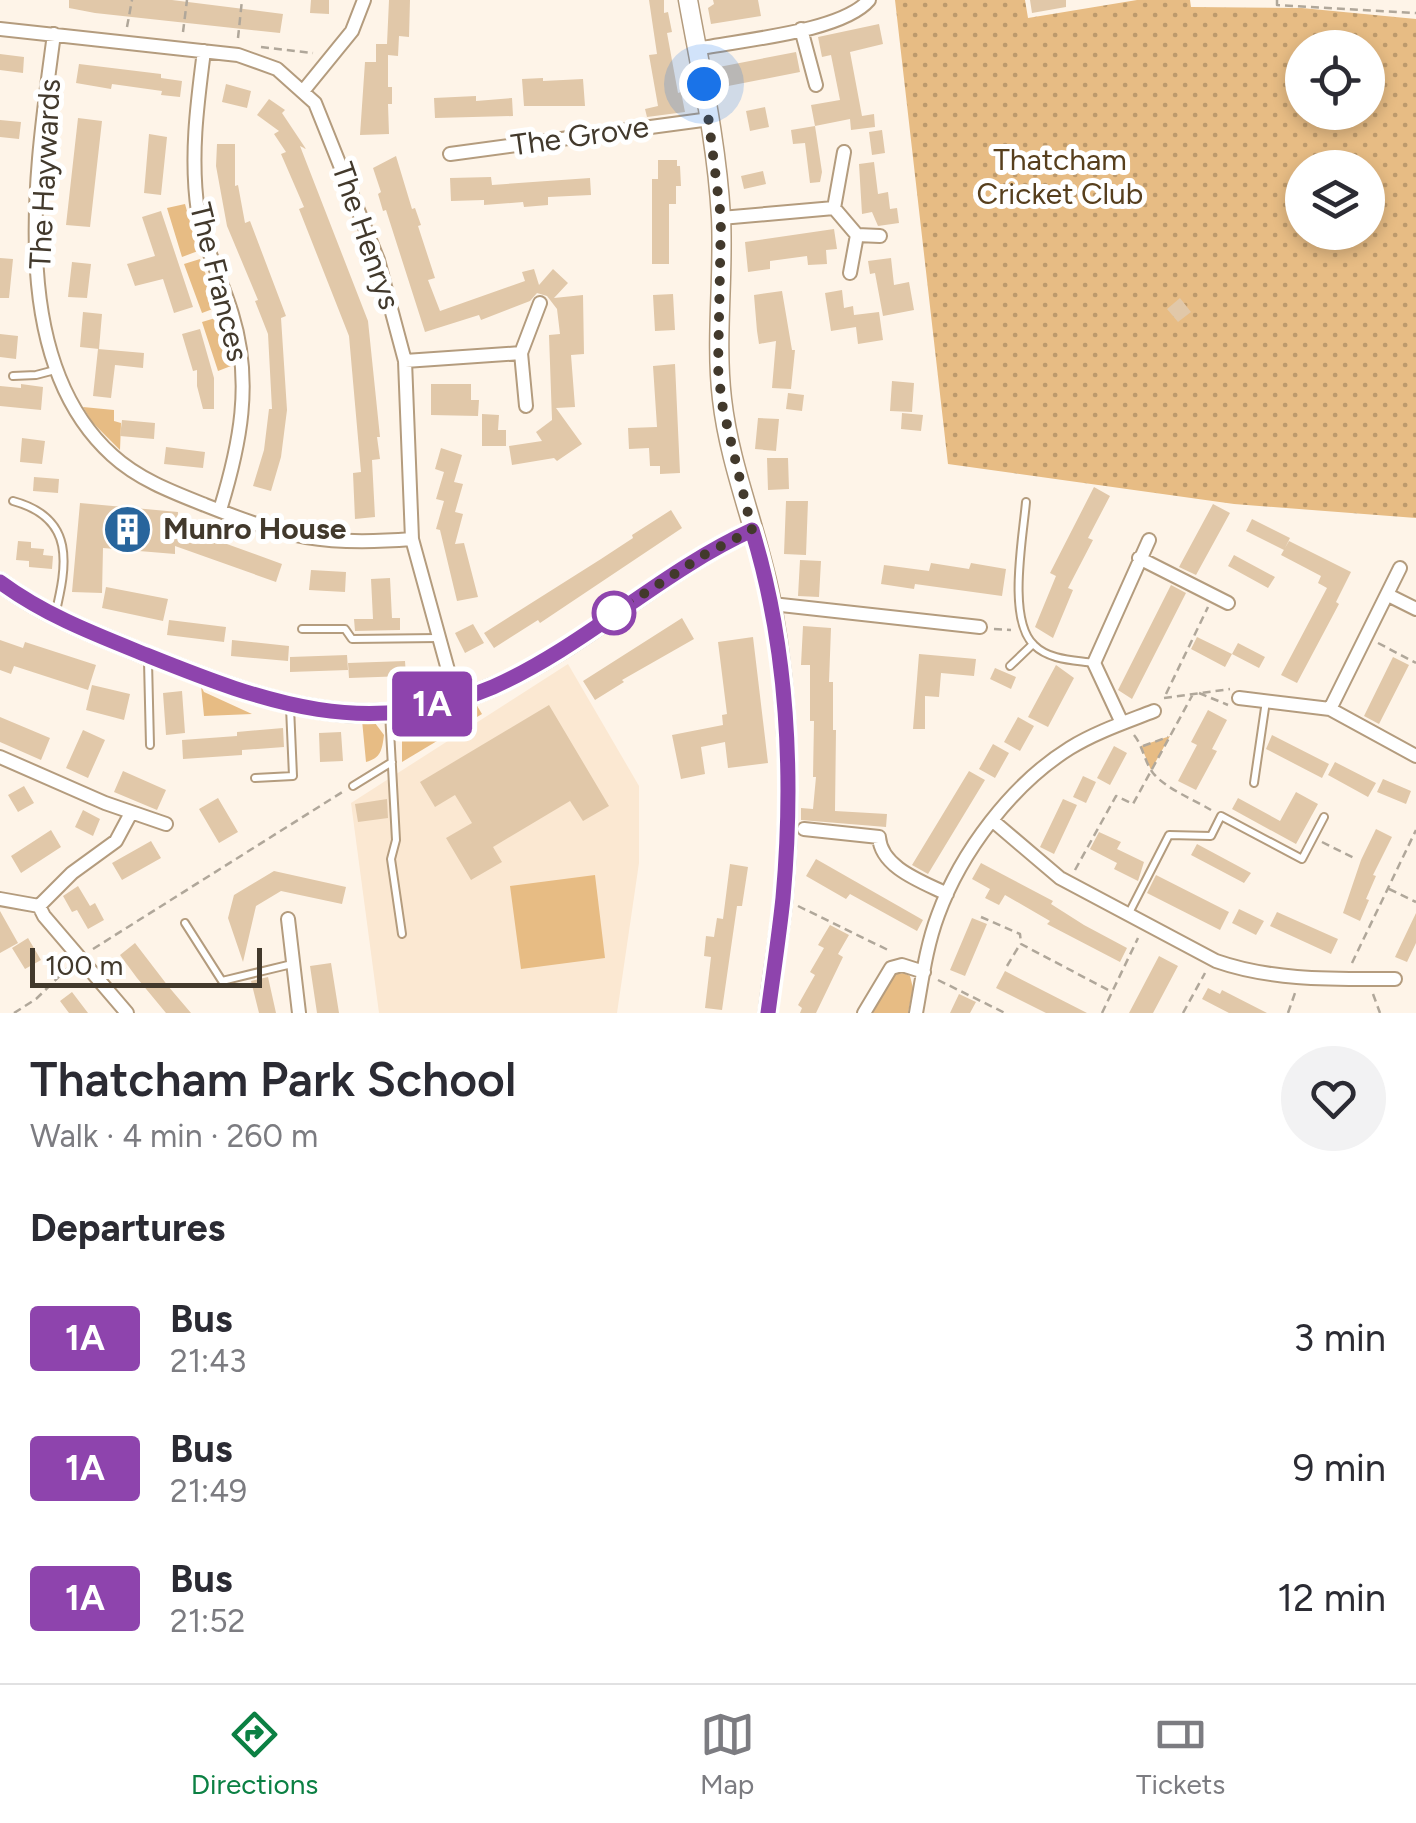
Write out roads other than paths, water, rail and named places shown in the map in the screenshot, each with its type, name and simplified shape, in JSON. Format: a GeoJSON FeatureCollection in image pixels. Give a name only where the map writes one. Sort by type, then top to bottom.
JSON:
{"type":"FeatureCollection","features":[{"type":"Feature","properties":{"kind":"street"},"geometry":{"type":"LineString","coordinates":[[304,90],[352,31],[364,0]]}},
{"type":"Feature","properties":{"kind":"street"},"geometry":{"type":"LineString","coordinates":[[688,0],[710,118],[721,218],[720,386],[731,452],[772,604],[780,667],[786,757],[783,898],[768,1013]]}},
{"type":"Feature","properties":{"kind":"street"},"geometry":{"type":"LineString","coordinates":[[697,48],[840,20],[869,0]]}},
{"type":"Feature","properties":{"kind":"street"},"geometry":{"type":"LineString","coordinates":[[801,28],[816,86]]}},
{"type":"Feature","properties":{"kind":"street","name":"The Henrys"},"geometry":{"type":"LineString","coordinates":[[0,29],[238,55],[268,64],[304,90],[322,116],[372,244],[405,361],[412,540],[456,698]]}},
{"type":"Feature","properties":{"kind":"street","name":"The Haywards"},"geometry":{"type":"LineString","coordinates":[[54,34],[42,124],[37,232],[44,322],[55,370],[74,412],[118,461],[167,490],[308,540],[354,544],[412,540]]}},
{"type":"Feature","properties":{"kind":"street","name":"The Frances"},"geometry":{"type":"LineString","coordinates":[[204,51],[195,124],[195,186],[203,231],[236,328],[244,384],[243,420],[220,510]]}},
{"type":"Feature","properties":{"kind":"street","name":"The Grove"},"geometry":{"type":"LineString","coordinates":[[450,154],[710,118]]}},
{"type":"Feature","properties":{"kind":"street"},"geometry":{"type":"LineString","coordinates":[[844,152],[834,208],[857,236]]}},
{"type":"Feature","properties":{"kind":"street"},"geometry":{"type":"LineString","coordinates":[[721,218],[834,208]]}},
{"type":"Feature","properties":{"kind":"street"},"geometry":{"type":"LineString","coordinates":[[857,236],[880,236]]}},
{"type":"Feature","properties":{"kind":"street"},"geometry":{"type":"LineString","coordinates":[[850,273],[857,236]]}},
{"type":"Feature","properties":{"kind":"street"},"geometry":{"type":"LineString","coordinates":[[526,406],[521,353],[540,303]]}},
{"type":"Feature","properties":{"kind":"street"},"geometry":{"type":"LineString","coordinates":[[405,361],[521,353]]}},
{"type":"Feature","properties":{"kind":"street"},"geometry":{"type":"LineString","coordinates":[[0,582],[54,616],[248,694],[290,706],[390,712],[491,688],[532,667],[704,555],[752,530]]}},
{"type":"Feature","properties":{"kind":"street"},"geometry":{"type":"LineString","coordinates":[[1122,723],[1094,663],[1149,540]]}},
{"type":"Feature","properties":{"kind":"street"},"geometry":{"type":"LineString","coordinates":[[1139,558],[1228,603]]}},
{"type":"Feature","properties":{"kind":"street"},"geometry":{"type":"LineString","coordinates":[[1330,709],[1400,568]]}},
{"type":"Feature","properties":{"kind":"street"},"geometry":{"type":"LineString","coordinates":[[1388,595],[1416,609]]}},
{"type":"Feature","properties":{"kind":"street"},"geometry":{"type":"LineString","coordinates":[[772,604],[980,627]]}},
{"type":"Feature","properties":{"kind":"street"},"geometry":{"type":"LineString","coordinates":[[1239,702],[1330,709],[1416,756]]}},
{"type":"Feature","properties":{"kind":"street"},"geometry":{"type":"LineString","coordinates":[[916,1013],[933,930],[947,894],[969,853],[993,821],[1054,758],[1122,723],[1154,712]]}},
{"type":"Feature","properties":{"kind":"street"},"geometry":{"type":"LineString","coordinates":[[0,757],[130,813],[166,824]]}},
{"type":"Feature","properties":{"kind":"street"},"geometry":{"type":"LineString","coordinates":[[40,906],[72,873],[116,841],[130,813]]}},
{"type":"Feature","properties":{"kind":"street"},"geometry":{"type":"LineString","coordinates":[[993,821],[1036,861],[1068,883],[1233,967],[1296,977],[1395,980]]}},
{"type":"Feature","properties":{"kind":"street"},"geometry":{"type":"LineString","coordinates":[[804,830],[879,837],[890,861],[947,894]]}},
{"type":"Feature","properties":{"kind":"street"},"geometry":{"type":"LineString","coordinates":[[0,899],[40,906]]}},
{"type":"Feature","properties":{"kind":"street"},"geometry":{"type":"LineString","coordinates":[[40,906],[44,916],[127,1013]]}},
{"type":"Feature","properties":{"kind":"street"},"geometry":{"type":"LineString","coordinates":[[288,919],[299,1013]]}},
{"type":"Feature","properties":{"kind":"street"},"geometry":{"type":"LineString","coordinates":[[864,1013],[884,974],[898,965],[924,972]]}},
{"type":"Feature","properties":{"kind":"lane"},"geometry":{"type":"LineString","coordinates":[[14,376],[55,370]]}},
{"type":"Feature","properties":{"kind":"lane"},"geometry":{"type":"LineString","coordinates":[[13,501],[48,520],[62,545],[66,566],[54,616]]}},
{"type":"Feature","properties":{"kind":"lane"},"geometry":{"type":"LineString","coordinates":[[1026,502],[1018,610],[1032,644],[1058,658],[1094,663]]}},
{"type":"Feature","properties":{"kind":"lane"},"geometry":{"type":"LineString","coordinates":[[302,630],[345,629],[352,639],[439,638]]}},
{"type":"Feature","properties":{"kind":"lane"},"geometry":{"type":"LineString","coordinates":[[1010,666],[1032,644]]}},
{"type":"Feature","properties":{"kind":"lane"},"geometry":{"type":"LineString","coordinates":[[148,656],[150,744]]}},
{"type":"Feature","properties":{"kind":"lane"},"geometry":{"type":"LineString","coordinates":[[1254,784],[1266,702]]}},
{"type":"Feature","properties":{"kind":"lane"},"geometry":{"type":"LineString","coordinates":[[256,778],[293,776],[290,706]]}},
{"type":"Feature","properties":{"kind":"lane"},"geometry":{"type":"LineString","coordinates":[[390,712],[396,840],[391,859],[402,934]]}},
{"type":"Feature","properties":{"kind":"lane"},"geometry":{"type":"LineString","coordinates":[[352,786],[392,762]]}},
{"type":"Feature","properties":{"kind":"lane"},"geometry":{"type":"LineString","coordinates":[[1128,916],[1169,836],[1211,836],[1221,816],[1302,859],[1324,818]]}},
{"type":"Feature","properties":{"kind":"lane"},"geometry":{"type":"LineString","coordinates":[[185,923],[222,981],[293,963]]}},
{"type":"Feature","properties":{"kind":"place","name":"Munro House"},"geometry":{"type":"Point","coordinates":[128,529]}},
{"type":"Feature","properties":{"kind":"park label","name":"Thatcham Cricket Club"},"geometry":{"type":"Point","coordinates":[1060,177]}}]}
